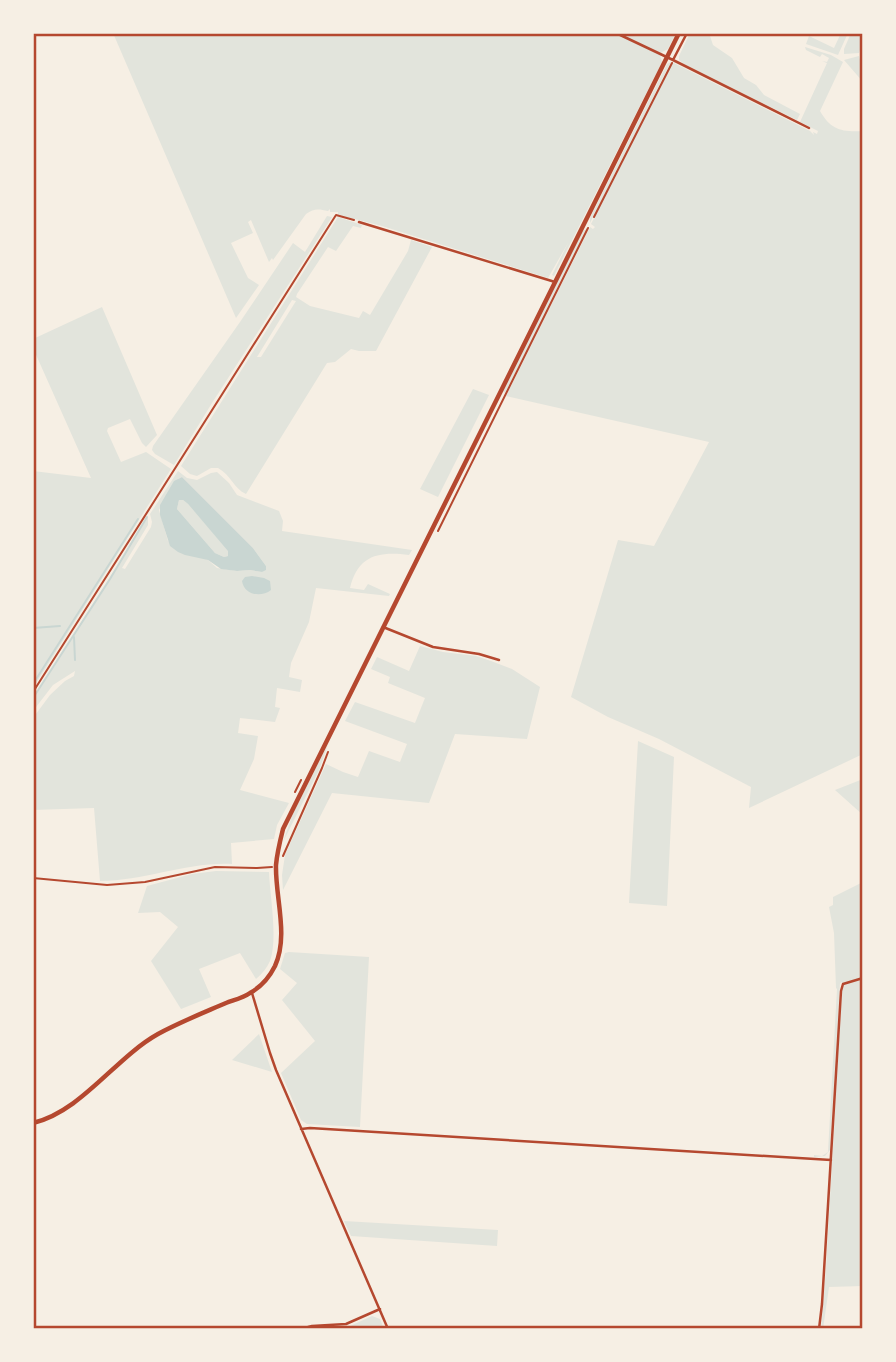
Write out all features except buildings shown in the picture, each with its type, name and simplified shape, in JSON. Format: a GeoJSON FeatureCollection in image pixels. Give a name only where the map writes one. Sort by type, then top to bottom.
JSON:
{"type":"FeatureCollection","features":[{"type":"Feature","properties":{"kind":"main road"},"geometry":{"type":"LineString","coordinates":[[33,1123],[69,1106],[155,1036],[252,993],[270,974],[278,954],[280,934],[274,867],[283,829],[679,33]]}},
{"type":"Feature","properties":{"kind":"street"},"geometry":{"type":"LineString","coordinates":[[616,33],[809,128]]}},
{"type":"Feature","properties":{"kind":"street"},"geometry":{"type":"LineString","coordinates":[[673,60],[687,33]]}},
{"type":"Feature","properties":{"kind":"street"},"geometry":{"type":"LineString","coordinates":[[359,222],[555,282]]}},
{"type":"Feature","properties":{"kind":"street"},"geometry":{"type":"LineString","coordinates":[[383,627],[433,647],[480,654],[499,660]]}},
{"type":"Feature","properties":{"kind":"street"},"geometry":{"type":"LineString","coordinates":[[819,1329],[841,991],[843,984],[863,978]]}},
{"type":"Feature","properties":{"kind":"street"},"geometry":{"type":"LineString","coordinates":[[252,993],[270,1053],[388,1329]]}},
{"type":"Feature","properties":{"kind":"street"},"geometry":{"type":"LineString","coordinates":[[301,1129],[831,1160]]}},
{"type":"Feature","properties":{"kind":"street"},"geometry":{"type":"LineString","coordinates":[[301,1329],[346,1324],[380,1308]]}},
{"type":"Feature","properties":{"kind":"path"},"geometry":{"type":"LineString","coordinates":[[438,529],[673,60]]}},
{"type":"Feature","properties":{"kind":"path"},"geometry":{"type":"LineString","coordinates":[[33,692],[336,215],[359,222]]}},
{"type":"Feature","properties":{"kind":"path"},"geometry":{"type":"LineString","coordinates":[[281,862],[329,749]]}},
{"type":"Feature","properties":{"kind":"path"},"geometry":{"type":"LineString","coordinates":[[33,878],[107,885],[145,881],[215,867],[274,867]]}},
{"type":"Feature","properties":{"kind":"shaded area"},"geometry":{"type":"Polygon","coordinates":[[[113,33],[676,33],[668,49],[660,55],[662,62],[554,276],[552,275],[568,243],[548,278],[343,216],[338,212],[330,212],[330,209],[317,210],[306,214],[269,262],[251,220],[248,222],[253,233],[231,243],[248,278],[259,285],[236,318],[113,33]]]}},
{"type":"Feature","properties":{"kind":"shaded area"},"geometry":{"type":"Polygon","coordinates":[[[690,33],[709,33],[713,45],[732,58],[744,78],[756,85],[764,95],[800,114],[797,120],[679,60],[690,33]]]}},
{"type":"Feature","properties":{"kind":"shaded area"},"geometry":{"type":"Polygon","coordinates":[[[841,33],[848,33],[838,55],[806,44],[809,36],[834,48],[841,33]]]}},
{"type":"Feature","properties":{"kind":"shaded area"},"geometry":{"type":"Polygon","coordinates":[[[851,33],[863,33],[859,53],[844,54],[844,49],[851,33]]]}},
{"type":"Feature","properties":{"kind":"shaded area"},"geometry":{"type":"Polygon","coordinates":[[[805,47],[831,55],[843,62],[820,111],[824,117],[837,129],[863,131],[863,754],[749,808],[751,787],[571,697],[618,540],[654,546],[709,442],[506,396],[590,227],[595,227],[591,224],[672,62],[814,135],[813,132],[817,134],[818,131],[800,122],[827,63],[822,61],[827,62],[829,58],[822,54],[820,57],[805,47]]]}},
{"type":"Feature","properties":{"kind":"shaded area"},"geometry":{"type":"Polygon","coordinates":[[[859,56],[863,72],[863,82],[844,60],[859,56]]]}},
{"type":"Feature","properties":{"kind":"shaded area"},"geometry":{"type":"Polygon","coordinates":[[[671,62],[590,223],[590,218],[667,64],[671,62]]]}},
{"type":"Feature","properties":{"kind":"shaded area"},"geometry":{"type":"Polygon","coordinates":[[[327,216],[332,217],[174,465],[155,454],[153,446],[293,243],[305,252],[327,216]]]}},
{"type":"Feature","properties":{"kind":"shaded area"},"geometry":{"type":"Polygon","coordinates":[[[338,217],[362,225],[361,228],[353,226],[336,251],[328,247],[297,294],[296,297],[310,306],[359,318],[363,311],[370,315],[408,251],[411,240],[432,247],[376,351],[351,349],[335,362],[327,363],[246,494],[218,468],[211,468],[197,476],[181,466],[338,217]],[[292,300],[257,357],[261,357],[296,301],[292,300]]]}},
{"type":"Feature","properties":{"kind":"shaded area"},"geometry":{"type":"Polygon","coordinates":[[[588,228],[505,393],[503,391],[583,231],[588,228]]]}},
{"type":"Feature","properties":{"kind":"shaded area"},"geometry":{"type":"Polygon","coordinates":[[[102,307],[157,435],[146,447],[130,419],[108,428],[107,431],[121,462],[146,452],[171,469],[33,688],[33,471],[91,478],[33,348],[33,339],[102,307]]]}},
{"type":"Feature","properties":{"kind":"shaded area"},"geometry":{"type":"Polygon","coordinates":[[[473,389],[489,395],[438,497],[420,489],[473,389]]]}},
{"type":"Feature","properties":{"kind":"shaded area"},"geometry":{"type":"Polygon","coordinates":[[[178,471],[187,478],[197,480],[217,472],[237,495],[279,511],[283,521],[282,531],[412,550],[409,555],[379,555],[358,568],[350,588],[364,590],[368,584],[390,594],[389,596],[316,588],[309,622],[291,663],[289,677],[302,680],[300,692],[277,688],[275,707],[280,708],[275,722],[240,718],[238,733],[258,736],[254,759],[240,790],[289,803],[277,825],[274,839],[231,843],[232,864],[198,866],[100,881],[94,808],[33,810],[33,718],[50,695],[74,676],[75,671],[53,685],[33,711],[33,698],[148,517],[148,525],[122,568],[125,569],[151,527],[150,514],[178,471]],[[182,477],[178,479],[159,510],[168,541],[208,560],[217,568],[262,572],[266,566],[253,548],[182,477]]]}},
{"type":"Feature","properties":{"kind":"shaded area"},"geometry":{"type":"Polygon","coordinates":[[[182,477],[253,548],[266,570],[221,569],[208,560],[185,555],[170,546],[160,515],[160,505],[174,481],[182,477]],[[179,500],[177,509],[215,553],[228,556],[228,551],[183,500],[179,500]]]}},
{"type":"Feature","properties":{"kind":"shaded area"},"geometry":{"type":"Polygon","coordinates":[[[179,500],[188,504],[229,551],[228,556],[215,553],[177,509],[179,500]]]}},
{"type":"Feature","properties":{"kind":"shaded area"},"geometry":{"type":"Polygon","coordinates":[[[245,577],[270,581],[271,590],[263,594],[249,592],[242,581],[245,577]]]}},
{"type":"Feature","properties":{"kind":"shaded area"},"geometry":{"type":"Polygon","coordinates":[[[420,646],[491,661],[512,669],[540,687],[527,739],[455,734],[429,803],[332,793],[283,890],[285,855],[326,764],[358,777],[369,751],[400,762],[407,744],[345,721],[355,702],[415,723],[425,698],[388,683],[390,677],[371,669],[377,657],[409,671],[420,646]]]}},
{"type":"Feature","properties":{"kind":"shaded area"},"geometry":{"type":"Polygon","coordinates":[[[638,741],[674,757],[667,906],[629,903],[638,741]]]}},
{"type":"Feature","properties":{"kind":"shaded area"},"geometry":{"type":"Polygon","coordinates":[[[328,744],[320,768],[283,842],[292,816],[328,744]]]}},
{"type":"Feature","properties":{"kind":"shaded area"},"geometry":{"type":"Polygon","coordinates":[[[863,779],[863,815],[835,790],[863,779]]]}},
{"type":"Feature","properties":{"kind":"shaded area"},"geometry":{"type":"Polygon","coordinates":[[[216,871],[269,872],[273,930],[270,961],[256,979],[240,953],[199,969],[211,997],[181,1009],[151,961],[178,927],[160,912],[138,913],[147,886],[192,874],[216,871]]]}},
{"type":"Feature","properties":{"kind":"shaded area"},"geometry":{"type":"Polygon","coordinates":[[[863,882],[863,1286],[829,1287],[821,1329],[842,990],[842,982],[830,1150],[825,1156],[814,1157],[828,1152],[837,989],[834,933],[829,907],[833,905],[833,897],[863,882]]]}},
{"type":"Feature","properties":{"kind":"shaded area"},"geometry":{"type":"Polygon","coordinates":[[[285,953],[369,957],[360,1127],[307,1124],[301,1120],[281,1073],[315,1041],[282,1000],[297,983],[280,969],[285,953]]]}},
{"type":"Feature","properties":{"kind":"shaded area"},"geometry":{"type":"Polygon","coordinates":[[[259,1034],[272,1072],[232,1060],[259,1034]]]}},
{"type":"Feature","properties":{"kind":"shaded area"},"geometry":{"type":"Polygon","coordinates":[[[344,1221],[498,1230],[497,1246],[351,1236],[344,1221]]]}},
{"type":"Feature","properties":{"kind":"shaded area"},"geometry":{"type":"Polygon","coordinates":[[[372,1316],[380,1319],[384,1329],[337,1329],[348,1327],[372,1316]]]}},
{"type":"Feature","properties":{"kind":"waterway"},"geometry":{"type":"LineString","coordinates":[[33,698],[147,517]]}},
{"type":"Feature","properties":{"kind":"waterway"},"geometry":{"type":"LineString","coordinates":[[33,684],[138,519]]}},
{"type":"Feature","properties":{"kind":"waterway"},"geometry":{"type":"LineString","coordinates":[[33,628],[60,626]]}},
{"type":"Feature","properties":{"kind":"waterway"},"geometry":{"type":"LineString","coordinates":[[74,637],[75,660]]}}]}
